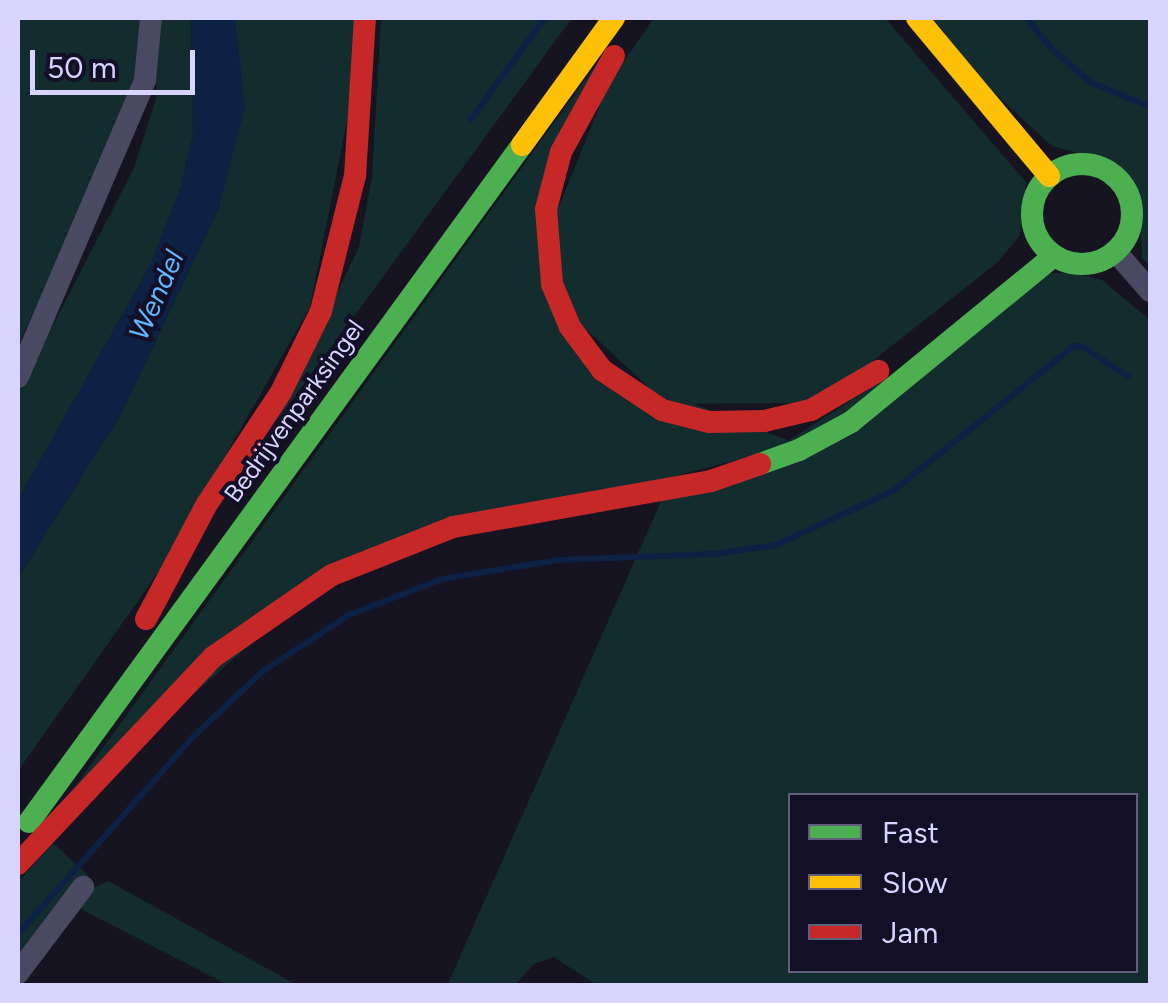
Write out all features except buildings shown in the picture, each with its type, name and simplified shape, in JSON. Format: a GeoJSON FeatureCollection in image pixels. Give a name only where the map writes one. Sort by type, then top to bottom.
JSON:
{"type":"FeatureCollection","features":[{"type":"Feature","properties":{"kind":"main road","name":"Bedrijvenparksingel"},"geometry":{"type":"LineString","coordinates":[[306,397],[140,626],[207,504],[281,392],[321,310],[355,176],[362,112],[364,18]]}},
{"type":"Feature","properties":{"kind":"main road","name":"Bedrijvenparksingel"},"geometry":{"type":"LineString","coordinates":[[18,837],[614,18]]}},
{"type":"Feature","properties":{"kind":"main road"},"geometry":{"type":"LineString","coordinates":[[640,18],[602,74],[561,152],[546,209],[546,246],[552,284],[570,328],[602,370],[662,410],[709,422],[764,422],[811,410],[873,375],[1013,258],[1036,234]]}},
{"type":"Feature","properties":{"kind":"main road"},"geometry":{"type":"LineString","coordinates":[[916,18],[1049,176]]}},
{"type":"Feature","properties":{"kind":"main road"},"geometry":{"type":"LineString","coordinates":[[1088,164],[1121,183],[1130,202],[1132,220],[1115,252],[1085,264],[1054,256],[1036,234],[1032,207],[1049,176],[1062,168],[1088,164]]}},
{"type":"Feature","properties":{"kind":"main road"},"geometry":{"type":"LineString","coordinates":[[18,864],[212,658],[332,575],[453,527],[711,481],[799,450],[850,422],[1054,256]]}},
{"type":"Feature","properties":{"kind":"street"},"geometry":{"type":"LineString","coordinates":[[18,377],[145,80],[150,18]]}},
{"type":"Feature","properties":{"kind":"street"},"geometry":{"type":"LineString","coordinates":[[1115,252],[1150,291]]}},
{"type":"Feature","properties":{"kind":"street"},"geometry":{"type":"LineString","coordinates":[[18,973],[83,887]]}},
{"type":"Feature","properties":{"kind":"green space"},"geometry":{"type":"Polygon","coordinates":[[[18,18],[142,18],[138,85],[18,346],[18,18]]]}},
{"type":"Feature","properties":{"kind":"green space"},"geometry":{"type":"Polygon","coordinates":[[[158,18],[191,18],[193,135],[181,187],[151,264],[18,500],[18,393],[134,168],[156,99],[158,18]]]}},
{"type":"Feature","properties":{"kind":"green space"},"geometry":{"type":"Polygon","coordinates":[[[235,18],[355,18],[353,91],[310,307],[162,567],[18,771],[18,578],[122,412],[219,207],[235,18]]]}},
{"type":"Feature","properties":{"kind":"green space"},"geometry":{"type":"Polygon","coordinates":[[[381,18],[572,18],[274,426],[359,247],[372,176],[381,18]]]}},
{"type":"Feature","properties":{"kind":"green space"},"geometry":{"type":"Polygon","coordinates":[[[654,18],[885,18],[1026,182],[1020,235],[998,262],[860,371],[804,403],[667,404],[578,322],[557,211],[609,83],[654,18]]]}},
{"type":"Feature","properties":{"kind":"green space"},"geometry":{"type":"Polygon","coordinates":[[[930,18],[1150,18],[1150,266],[1142,258],[1139,200],[1131,179],[1111,162],[1052,146],[992,91],[930,18]]]}},
{"type":"Feature","properties":{"kind":"green space"},"geometry":{"type":"Polygon","coordinates":[[[611,44],[551,159],[585,362],[797,444],[343,563],[53,817],[611,44]]]}},
{"type":"Feature","properties":{"kind":"green space"},"geometry":{"type":"Polygon","coordinates":[[[1050,273],[1076,273],[1102,280],[1150,320],[1150,985],[598,986],[554,957],[534,964],[515,985],[447,986],[662,499],[713,489],[1050,273]]]}},
{"type":"Feature","properties":{"kind":"green space"},"geometry":{"type":"Polygon","coordinates":[[[53,843],[89,876],[18,965],[18,882],[53,843]]]}},
{"type":"Feature","properties":{"kind":"green space"},"geometry":{"type":"Polygon","coordinates":[[[108,881],[297,985],[228,985],[75,906],[86,891],[108,881]]]}},
{"type":"Feature","properties":{"kind":"water","name":"Wendel"},"geometry":{"type":"Polygon","coordinates":[[[191,18],[235,18],[245,107],[219,207],[122,412],[18,578],[18,500],[151,264],[181,187],[193,135],[191,18]]]}},
{"type":"Feature","properties":{"kind":"waterway"},"geometry":{"type":"LineString","coordinates":[[471,119],[545,18]]}},
{"type":"Feature","properties":{"kind":"waterway"},"geometry":{"type":"LineString","coordinates":[[1026,18],[1052,49],[1090,82],[1150,107]]}},
{"type":"Feature","properties":{"kind":"waterway"},"geometry":{"type":"LineString","coordinates":[[18,934],[194,736],[263,671],[349,615],[442,579],[558,560],[713,554],[776,545],[893,491],[1074,346],[1083,347],[1127,376]]}},
{"type":"Feature","properties":{"kind":"traffic: fast"},"geometry":{"type":"LineString","coordinates":[[29,822],[522,145]]}},
{"type":"Feature","properties":{"kind":"traffic: fast"},"geometry":{"type":"LineString","coordinates":[[1082,164],[1101,168],[1117,179],[1128,195],[1132,214],[1128,233],[1117,249],[1101,260],[1082,264],[1063,260],[1047,249],[1036,233],[1032,214],[1036,195],[1047,179],[1063,168],[1082,164]]}},
{"type":"Feature","properties":{"kind":"traffic: fast"},"geometry":{"type":"LineString","coordinates":[[760,464],[799,450],[851,422],[1054,256]]}},
{"type":"Feature","properties":{"kind":"traffic: slow"},"geometry":{"type":"LineString","coordinates":[[522,145],[614,18]]}},
{"type":"Feature","properties":{"kind":"traffic: slow"},"geometry":{"type":"LineString","coordinates":[[917,18],[1049,176]]}},
{"type":"Feature","properties":{"kind":"traffic: jam"},"geometry":{"type":"LineString","coordinates":[[146,619],[207,504],[281,392],[321,311],[355,176],[365,18]]}},
{"type":"Feature","properties":{"kind":"traffic: jam"},"geometry":{"type":"LineString","coordinates":[[614,56],[561,152],[546,209],[552,284],[570,327],[602,370],[662,410],[709,422],[764,421],[811,410],[878,371]]}},
{"type":"Feature","properties":{"kind":"traffic: jam"},"geometry":{"type":"LineString","coordinates":[[18,864],[213,657],[332,575],[453,527],[711,481],[760,464]]}}]}
